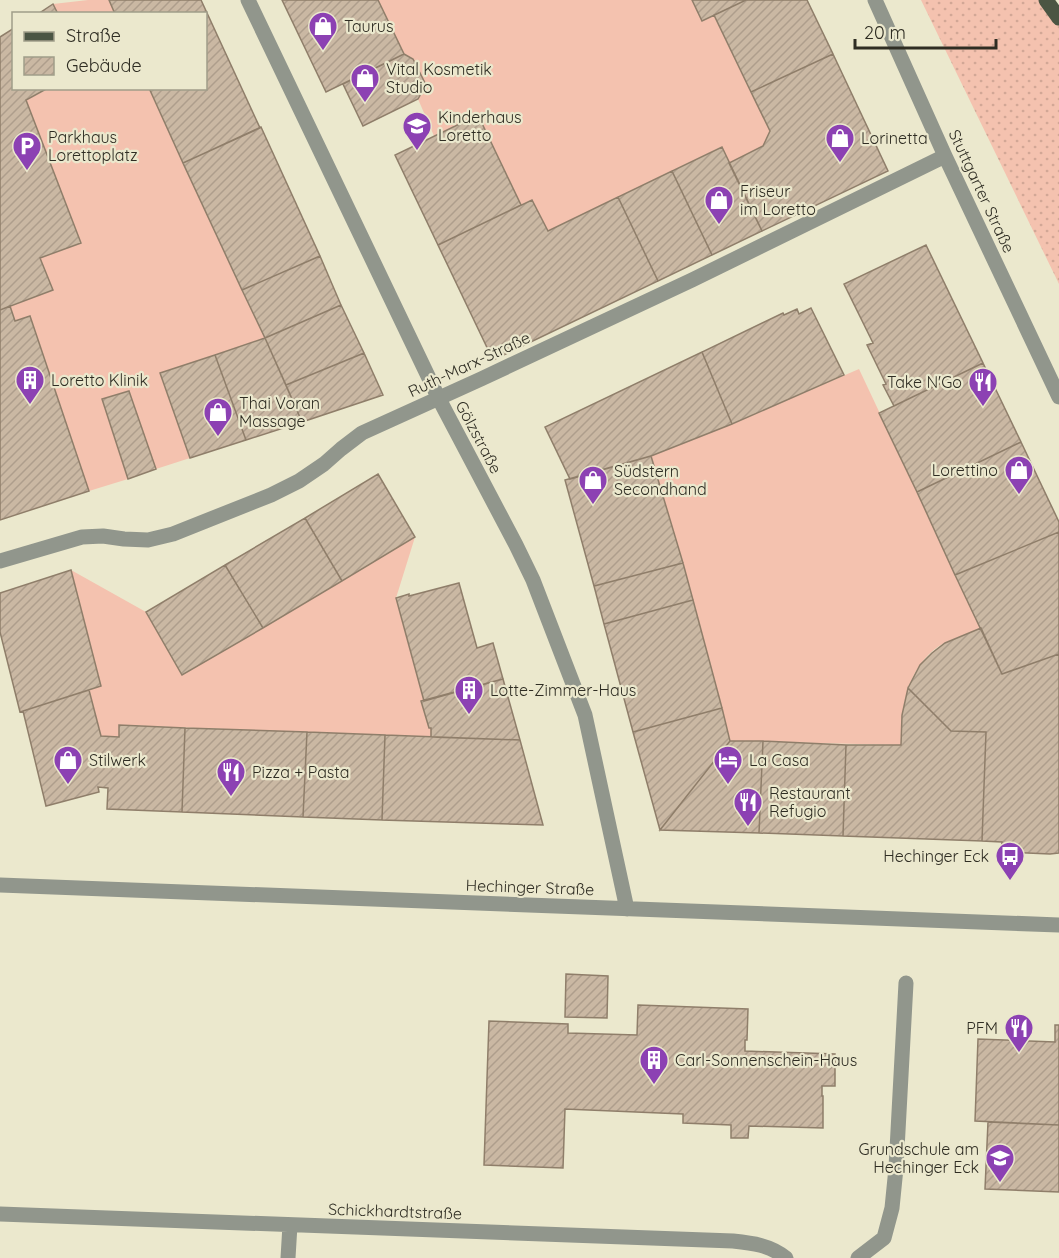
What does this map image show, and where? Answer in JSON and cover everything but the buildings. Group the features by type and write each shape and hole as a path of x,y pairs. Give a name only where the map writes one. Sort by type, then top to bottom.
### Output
{"main road":[{"path":"1046,0 1059,18"}],"street":[{"name":"Gölzstraße","path":"248,0 439,399 533,580 585,715 627,909"},
{"name":"Stuttgarter Straße","path":"875,0 945,156 1059,397"},
{"name":"Ruth-Marx-Straße","path":"0,561 82,537 103,536 148,540 173,534 272,495 299,481 324,464 362,433 692,280 945,156"},
{"name":"Hechinger Straße","path":"0,885 1059,925"},
{"path":"858,1258 884,1239 892,1208 906,983"},
{"name":"Schickhardtstraße","path":"0,1214 733,1241 758,1244 786,1258"},
{"path":"288,1258 290,1225"}],"shaded area":[{"path":"109,0 115,12 57,12 53,4"},
{"path":"378,0 692,0 702,21 714,15 770,131 763,146 729,163 721,147 548,231 532,200 521,205 478,115 434,136 418,99 426,85 413,59 404,54"},
{"path":"921,0 1046,0 1059,18 1059,284"},
{"path":"46,90 149,90 265,338 160,374 190,458 156,469 129,391 102,399 128,479 89,491 30,316 15,321 10,306 52,290 40,258 81,243 26,100"},
{"path":"859,369 981,628 946,642 923,661 915,673 905,701 901,745 730,741 651,456"},
{"path":"415,537 396,598 424,701 421,702 429,728 431,728 431,737 120,725 119,737 101,736 89,690 101,685 71,570 146,612 182,675"}],"place":[{"name":"Taurus","path":"323,52"},
{"name":"Vital Kosmetik Studio","path":"365,104"},
{"name":"Kinderhaus Loretto","path":"417,152"},
{"name":"Lorinetta","path":"840,164"},
{"name":"Parkhaus Lorettoplatz","path":"27,172"},
{"name":"Friseur im Loretto","path":"719,226"},
{"name":"Loretto Klinik","path":"30,406"},
{"name":"Take N'Go","path":"983,408"},
{"name":"Thai Voran Massage","path":"218,438"},
{"name":"Lorettino","path":"1019,496"},
{"name":"Südstern Secondhand","path":"593,506"},
{"name":"Lotte-Zimmer-Haus","path":"469,716"},
{"name":"Stilwerk","path":"68,786"},
{"name":"La Casa","path":"728,786"},
{"name":"Pizza + Pasta","path":"231,798"},
{"name":"Restaurant Refugio","path":"748,828"},
{"name":"Hechinger Eck","path":"1010,882"},
{"name":"PFM","path":"1019,1054"},
{"name":"Carl-Sonnenschein-Haus","path":"654,1086"},
{"name":"Grundschule am Hechinger Eck","path":"1000,1184"}]}
